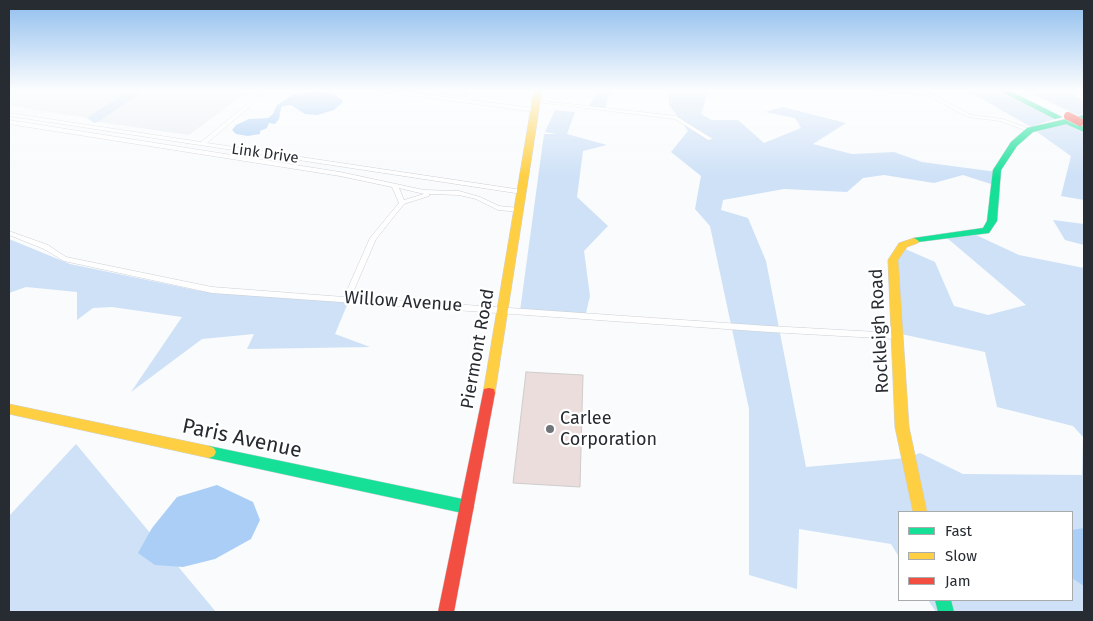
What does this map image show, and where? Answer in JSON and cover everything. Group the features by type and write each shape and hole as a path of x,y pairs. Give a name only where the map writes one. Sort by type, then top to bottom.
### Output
{"main road":[{"name":"Piermont Road","path":"446,612 468,507 504,309 534,119"},
{"path":"1030,130 1058,122 1076,121"},
{"name":"Rockleigh Road","path":"920,511 902,427 893,260 903,245 911,241 965,236 986,231 992,221 996,180 1000,163 1014,144 1030,130"},
{"name":"Paris Avenue","path":"9,409 468,507"}],"street":[{"name":"Link Drive","path":"35,119 522,192"},
{"path":"202,144 232,119"},
{"path":"678,119 710,139"},
{"path":"993,119 1030,130"},
{"path":"9,122 322,171 432,193 459,193 478,198 498,208 519,210"},
{"path":"395,186 402,203"},
{"path":"347,298 373,238 402,203 432,193"},
{"name":"Willow Avenue","path":"9,233 46,247 64,259 212,290 769,329 896,336"}],"shaded area":[{"path":"88,119 103,119 98,122 94,123"},
{"path":"103,119 211,119 189,135 98,122"},
{"path":"551,119 572,119 567,134 607,145 583,151 577,197 608,226 584,251 590,296 585,317 520,311 544,134 556,134 545,132"},
{"path":"679,119 738,120 764,143 801,128 796,119 830,119 846,123 813,144 852,154 894,152 922,162 997,172 994,185 963,175 934,183 884,175 863,178 847,192 784,189 723,200 721,210 748,218 766,261 806,467 906,458 920,453 963,474 1082,475 1083,437 1073,426 997,407 985,352 901,334 893,263 903,248 935,262 954,306 988,315 1026,305 947,238 976,235 1019,255 1084,268 1084,612 936,612 929,601 1073,601 1073,511 898,511 898,555 891,544 799,529 797,589 749,575 749,409 710,226 695,209 701,176 671,152 688,131"},
{"path":"1017,119 1055,119 1031,127"},
{"path":"1064,123 1084,133 1084,200 1061,196 1071,156 1037,132"},
{"path":"1053,220 1084,224 1084,245 1065,240"},
{"path":"9,239 70,264 200,291 350,298 335,334 370,347 247,349 254,334 202,339 131,392 182,317 112,307 93,308 77,320 77,292 26,287 9,293"},
{"path":"76,444 216,612 9,612 9,516"}],"water":[{"path":"249,119 279,119 275,124 269,123 267,128 260,131 260,134 248,136 236,134 232,130 236,125"},
{"path":"217,485 253,502 260,520 251,539 215,559 183,567 155,565 138,553 152,528 177,497"},
{"path":"1084,528 1084,586 1073,579 1073,530"}],"building":[{"name":"Carlee Corporation","path":"526,372 583,375 580,487 513,483"}],"traffic: fast":[{"path":"914,241 986,231 992,221 997,170 1014,144 1030,130 1076,119"},
{"path":"1070,123 1084,130"},
{"path":"209,452 467,507"},
{"path":"943,601 946,612"}],"traffic: slow":[{"path":"489,393 533,119"},
{"path":"914,241 903,245 893,260 902,427 920,511"},
{"path":"9,409 209,452"}],"traffic: jam":[{"path":"1074,119 1080,122"},
{"path":"446,612 489,393"}],"place":[{"name":"Carlee Corporation","path":"550,429"}]}
